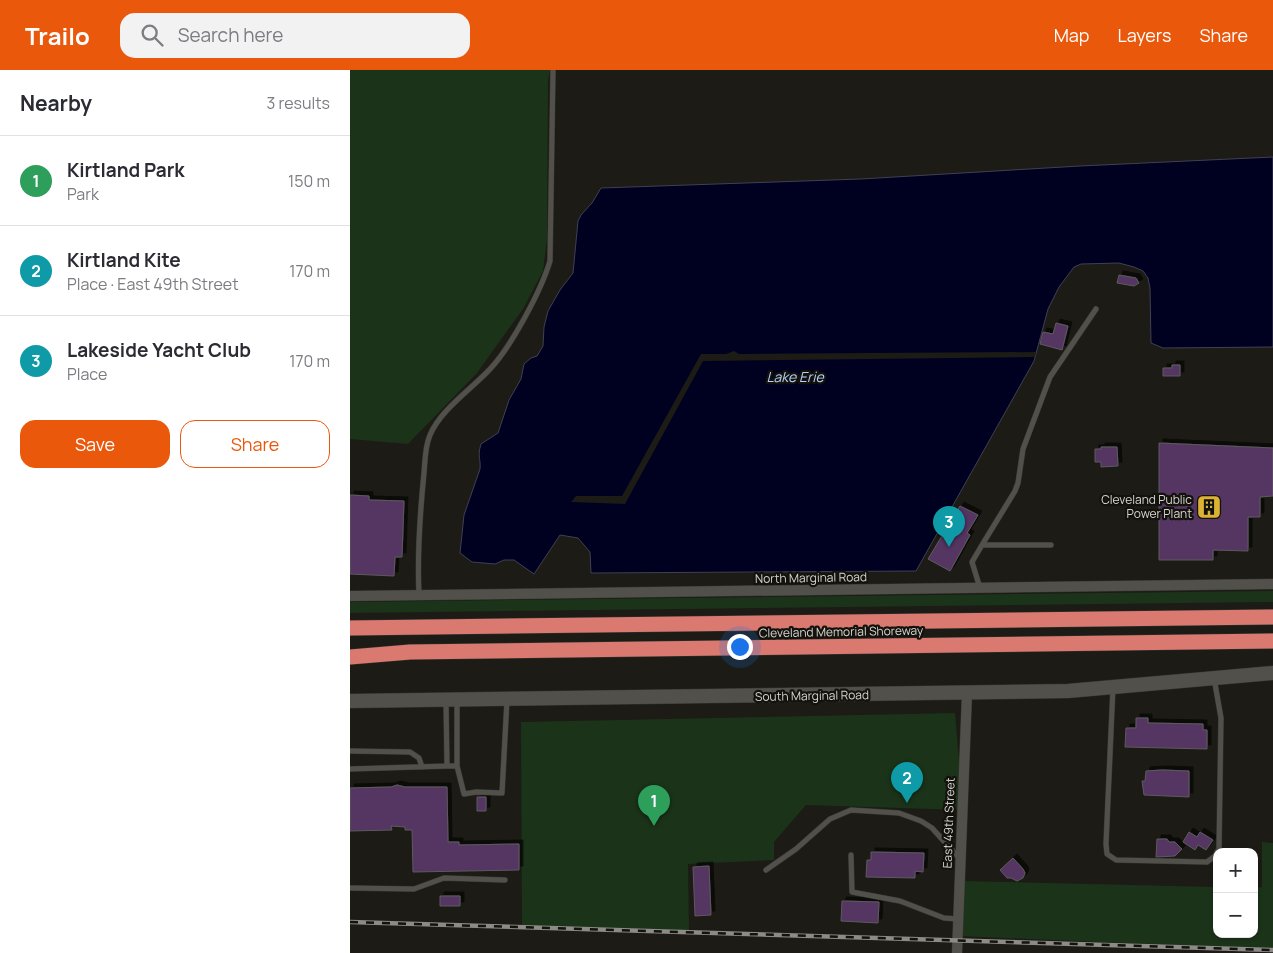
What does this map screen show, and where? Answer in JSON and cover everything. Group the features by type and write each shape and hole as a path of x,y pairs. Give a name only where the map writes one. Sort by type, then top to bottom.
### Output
{"highway":[{"name":"Cleveland Memorial Shoreway","path":"350,628 1273,617"},
{"name":"Cleveland Memorial Shoreway","path":"350,657 410,652 1273,641"},
{"path":"350,652 410,652"}],"street":[{"name":"North Marginal Road","path":"350,596 1273,584"},
{"name":"South Marginal Road","path":"350,701 966,694 1068,691 1273,673"},
{"name":"East 49th Street","path":"957,953 966,694"}],"lane":[{"path":"418,595 421,500 429,436 441,418 492,367 507,347 546,276 550,261 553,70"},
{"path":"980,588 972,562 1015,491 1023,449 1050,377 1096,309"},
{"path":"982,545 1051,545"},
{"path":"1214,678 1221,718 1218,848"},
{"path":"1112,687 1107,854 1116,860 1207,862 1213,858"},
{"path":"452,700 457,766 464,794 476,792 502,793 507,700"},
{"path":"447,766 452,700"},
{"path":"350,751 410,752 419,758 422,767"},
{"path":"350,768 457,766"},
{"path":"766,870 796,849 830,819 851,810 899,813 921,821 932,828 960,859"},
{"path":"851,854 852,892 900,901 944,918 958,919"},
{"path":"350,888 414,889 444,878 504,880"}],"green space":[{"path":"350,70 550,70 548,81 547,239 543,271 523,309 477,373 408,444 350,439"},
{"path":"1273,591 1273,602 350,613 350,602"},
{"path":"955,713 963,810 806,805 774,842 774,860 688,864 689,932 522,927 521,722"},
{"path":"1262,842 1273,843 1273,949 957,936 960,881 1213,887 1213,938 1258,938 1258,888 1262,887"}],"water":[{"name":"Lake Erie","path":"1273,157 1273,347 1163,348 1151,343 1150,288 1148,278 1143,271 1119,263 1081,264 1074,267 1059,287 1048,309 1034,361 916,571 591,573 590,552 578,538 560,535 534,574 514,560 504,560 495,564 472,562 460,553 464,515 480,469 479,452 481,444 498,433 509,400 521,379 524,364 537,356 543,346 544,327 548,311 560,290 573,273 578,221 601,188 861,179"}],"pier":[{"path":"734,351 739,354 1036,352 1035,357 703,361 625,504 571,502 576,496 622,496 701,354 726,354"}],"building":[{"path":"1119,275 1136,278 1139,283 1134,286 1117,283"},
{"path":"1056,323 1068,326 1062,350 1040,344 1043,332 1053,334"},
{"path":"1172,365 1180,365 1180,376 1163,376 1163,368 1172,368"},
{"name":"Cleveland Public Power Plant","path":"1159,443 1273,448 1273,496 1260,497 1260,517 1248,517 1248,551 1213,550 1213,560 1159,560"},
{"path":"1101,447 1117,447 1118,466 1101,467 1101,462 1095,462 1095,449 1101,449"},
{"path":"350,495 369,496 369,500 404,501 402,557 395,557 394,576 350,574"},
{"path":"960,506 978,515 967,533 970,535 950,571 928,559"},
{"path":"1136,718 1148,718 1148,723 1203,724 1203,730 1207,730 1207,749 1125,747 1126,728 1136,728"},
{"path":"1146,771 1189,771 1189,797 1144,795 1142,781 1145,781"},
{"path":"397,785 405,787 447,787 448,842 459,842 459,845 519,844 519,870 413,872 412,830 405,830 405,827 391,826 392,830 350,831 350,788 391,787"},
{"path":"477,797 486,797 486,811 477,811"},
{"path":"1189,832 1197,837 1200,832 1213,840 1206,850 1198,845 1195,850 1183,842"},
{"path":"1157,839 1167,839 1169,842 1175,842 1182,849 1175,856 1156,857"},
{"path":"871,852 924,853 923,872 915,871 915,878 866,877 867,860 871,860"},
{"path":"1013,858 1025,873 1023,878 1017,881 1007,878 1000,870"},
{"path":"709,866 711,915 695,916 693,867"},
{"path":"440,896 460,896 460,906 440,906"},
{"path":"842,901 879,902 878,923 841,921"}],"railway":[{"path":"350,922 1273,950"}],"place":[{"name":"Cleveland Public Power Plant","path":"1209,507"},
{"name":"Lakeside Yacht Club","path":"949,547"},
{"name":"Kirtland Kite","path":"907,803"},
{"name":"Kirtland Park","path":"654,826"}]}
